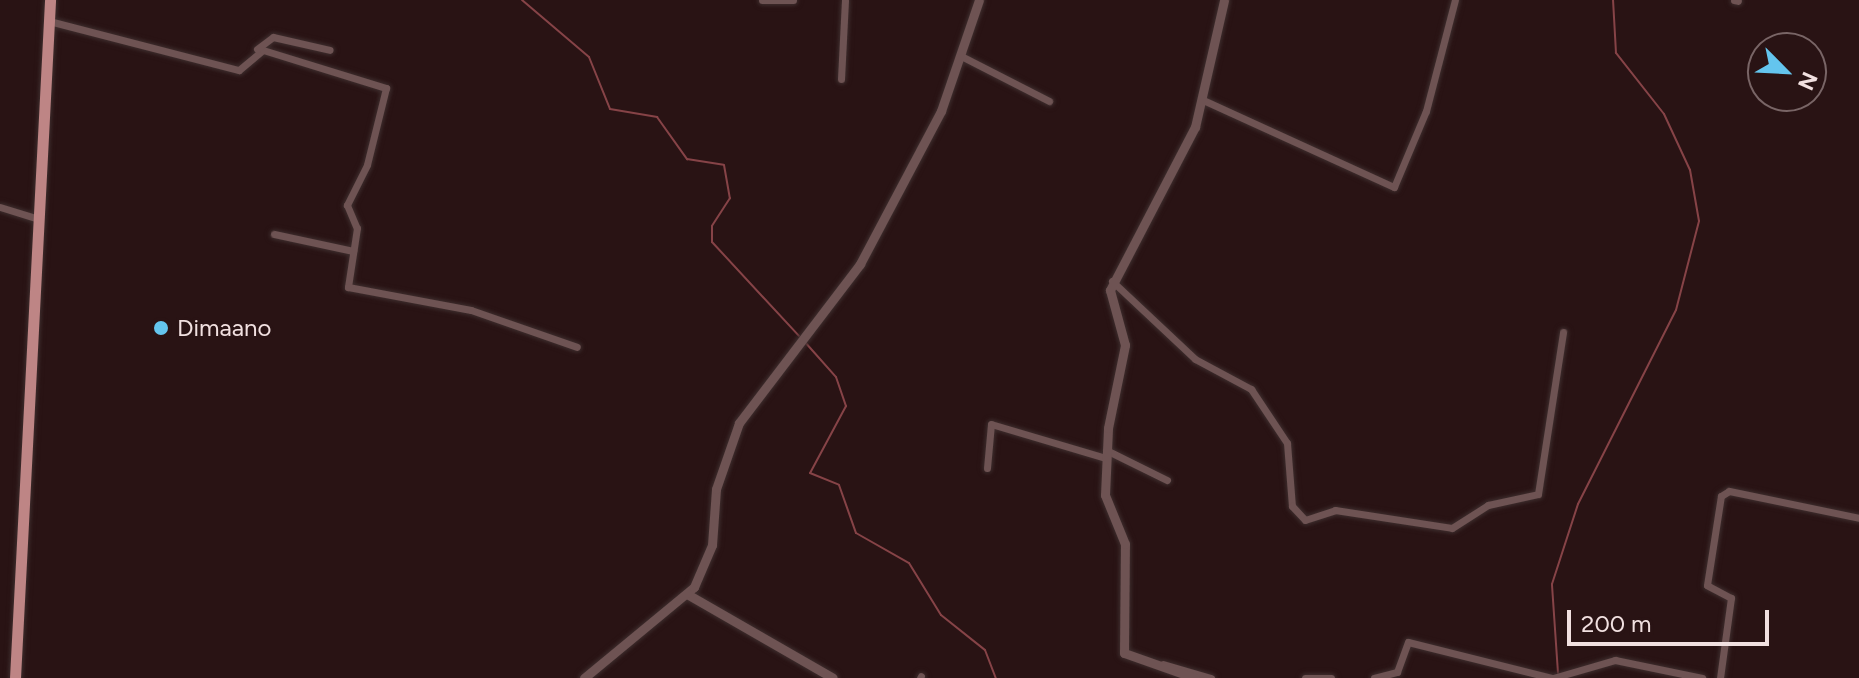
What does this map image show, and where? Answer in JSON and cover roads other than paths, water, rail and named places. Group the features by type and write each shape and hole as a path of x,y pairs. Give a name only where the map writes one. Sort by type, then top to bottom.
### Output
{"main road":[{"path":"15,678 50,0"}],"street":[{"path":"762,0 793,0"},
{"path":"841,79 845,0"},
{"path":"584,678 687,594 712,545 716,489 739,423 860,264 937,120 979,0"},
{"path":"1211,678 1124,653 1125,544 1105,495 1106,454 1125,345 1112,281 1203,100 1224,0"},
{"path":"1203,100 1394,187 1426,111 1455,0"},
{"path":"49,21 239,70 248,70 257,49 273,37 330,50"},
{"path":"257,49 389,90 347,205 357,228 348,287 471,310 577,347"},
{"path":"961,56 1049,101"},
{"path":"0,207 39,219"},
{"path":"274,234 353,251"},
{"path":"1112,281 1183,350 1251,389 1287,443 1292,506 1305,520 1335,510 1452,528 1488,505 1538,494 1563,332"},
{"path":"987,468 991,424 1106,454 1167,480"},
{"path":"1720,678 1731,598 1707,585 1721,496 1729,491 1859,518"},
{"path":"687,594 833,678"},
{"path":"1374,678 1397,672 1408,642 1553,678 1615,660 1702,678"},
{"path":"1163,664 1195,678"},
{"path":"1305,678 1331,678"}],"waterway":[{"path":"522,0 589,57 610,109 657,117 687,159 724,165 730,198 712,226 712,242 799,336"},
{"path":"1558,673 1552,584 1578,504 1676,310 1699,221 1690,170 1664,114 1616,53 1613,0"},
{"path":"804,341 836,377 846,406 810,473 839,485 856,533 909,563 941,615 985,650 996,678"}],"place":[{"name":"Dimaano","path":"161,328"}]}
